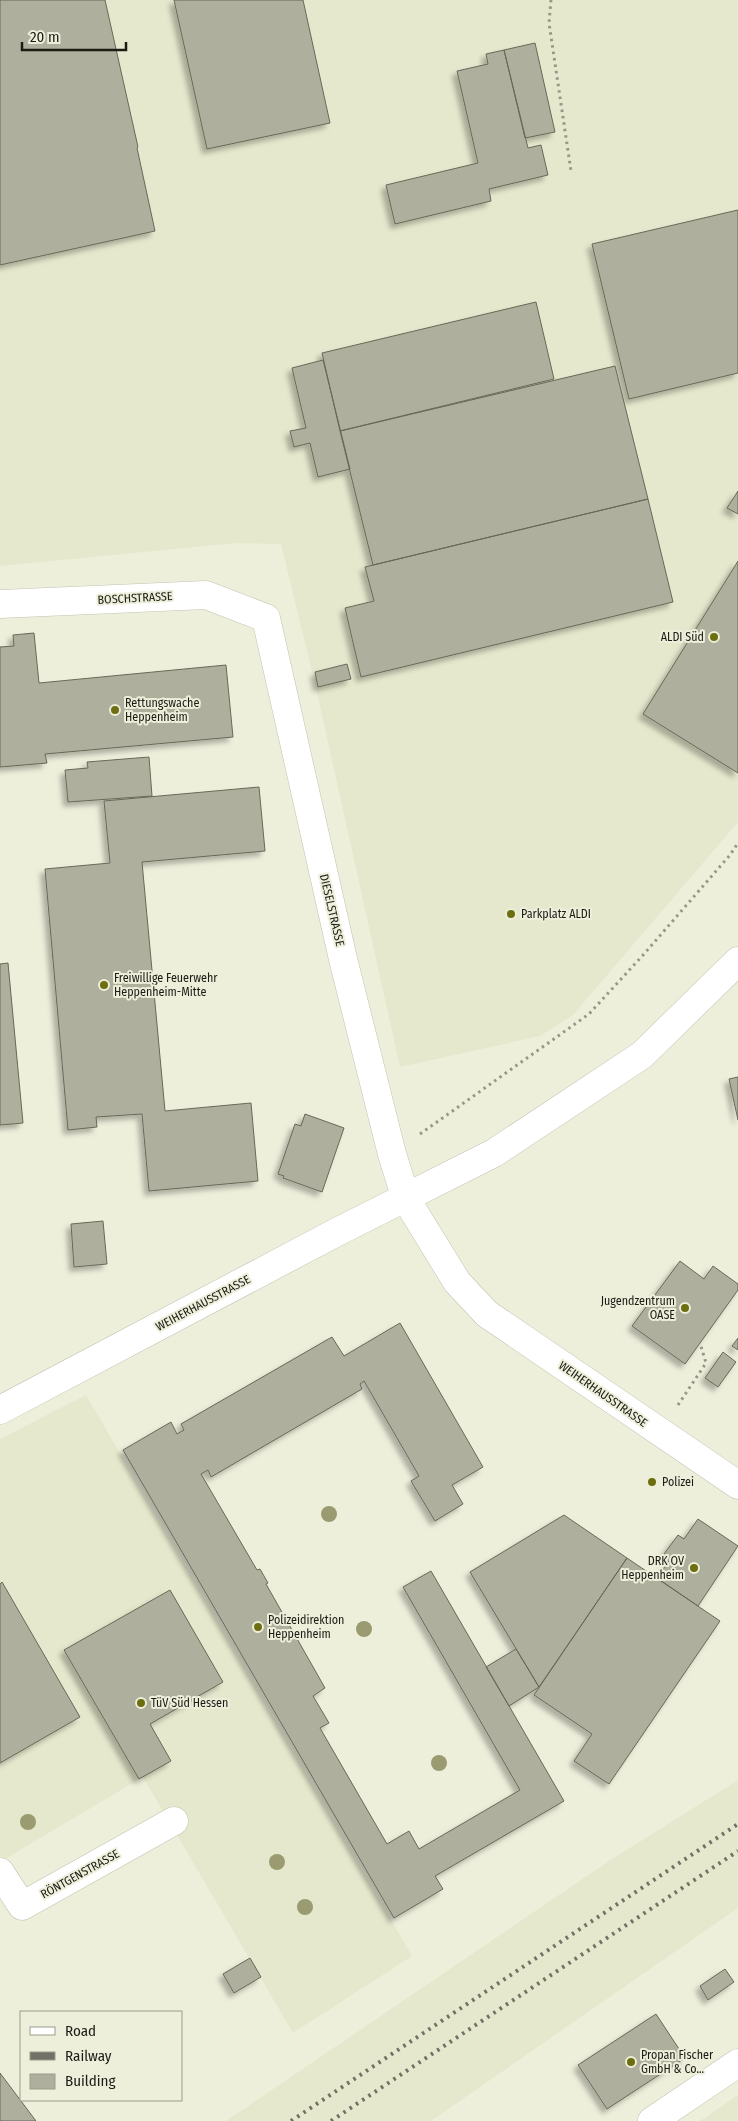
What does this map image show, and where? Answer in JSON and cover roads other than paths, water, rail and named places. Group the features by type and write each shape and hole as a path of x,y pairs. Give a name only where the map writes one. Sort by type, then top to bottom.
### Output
{"street":[{"name":"BOSCHSTRASSE","path":"0,604 206,595 266,618"},
{"name":"DIESELSTRASSE","path":"266,618 343,959 392,1154 406,1199"},
{"name":"WEIHERHAUSSTRASSE","path":"0,1410 335,1233 406,1199 494,1153 642,1055 738,961"},
{"name":"WEIHERHAUSSTRASSE","path":"406,1199 457,1282 487,1314 738,1485"},
{"name":"RÖNTGENSTRASSE","path":"0,1872 22,1906 174,1822"},
{"path":"652,2121 738,2063"}],"railway":[{"path":"291,2121 738,1824"},
{"path":"331,2121 738,1851"}],"place":[{"name":"ALDI Süd","path":"714,637"},
{"name":"Rettungswache Heppenheim","path":"115,710"},
{"name":"Parkplatz ALDI","path":"511,914"},
{"name":"Freiwillige Feuerwehr Heppenheim-Mitte","path":"104,985"},
{"name":"Jugendzentrum OASE","path":"685,1308"},
{"name":"Polizei","path":"652,1482"},
{"name":"DRK OV Heppenheim","path":"694,1568"},
{"name":"Polizeidirektion Heppenheim","path":"258,1627"},
{"name":"TüV Süd Hessen","path":"141,1703"},
{"name":"Propan Fischer GmbH & Co...","path":"631,2062"}]}
